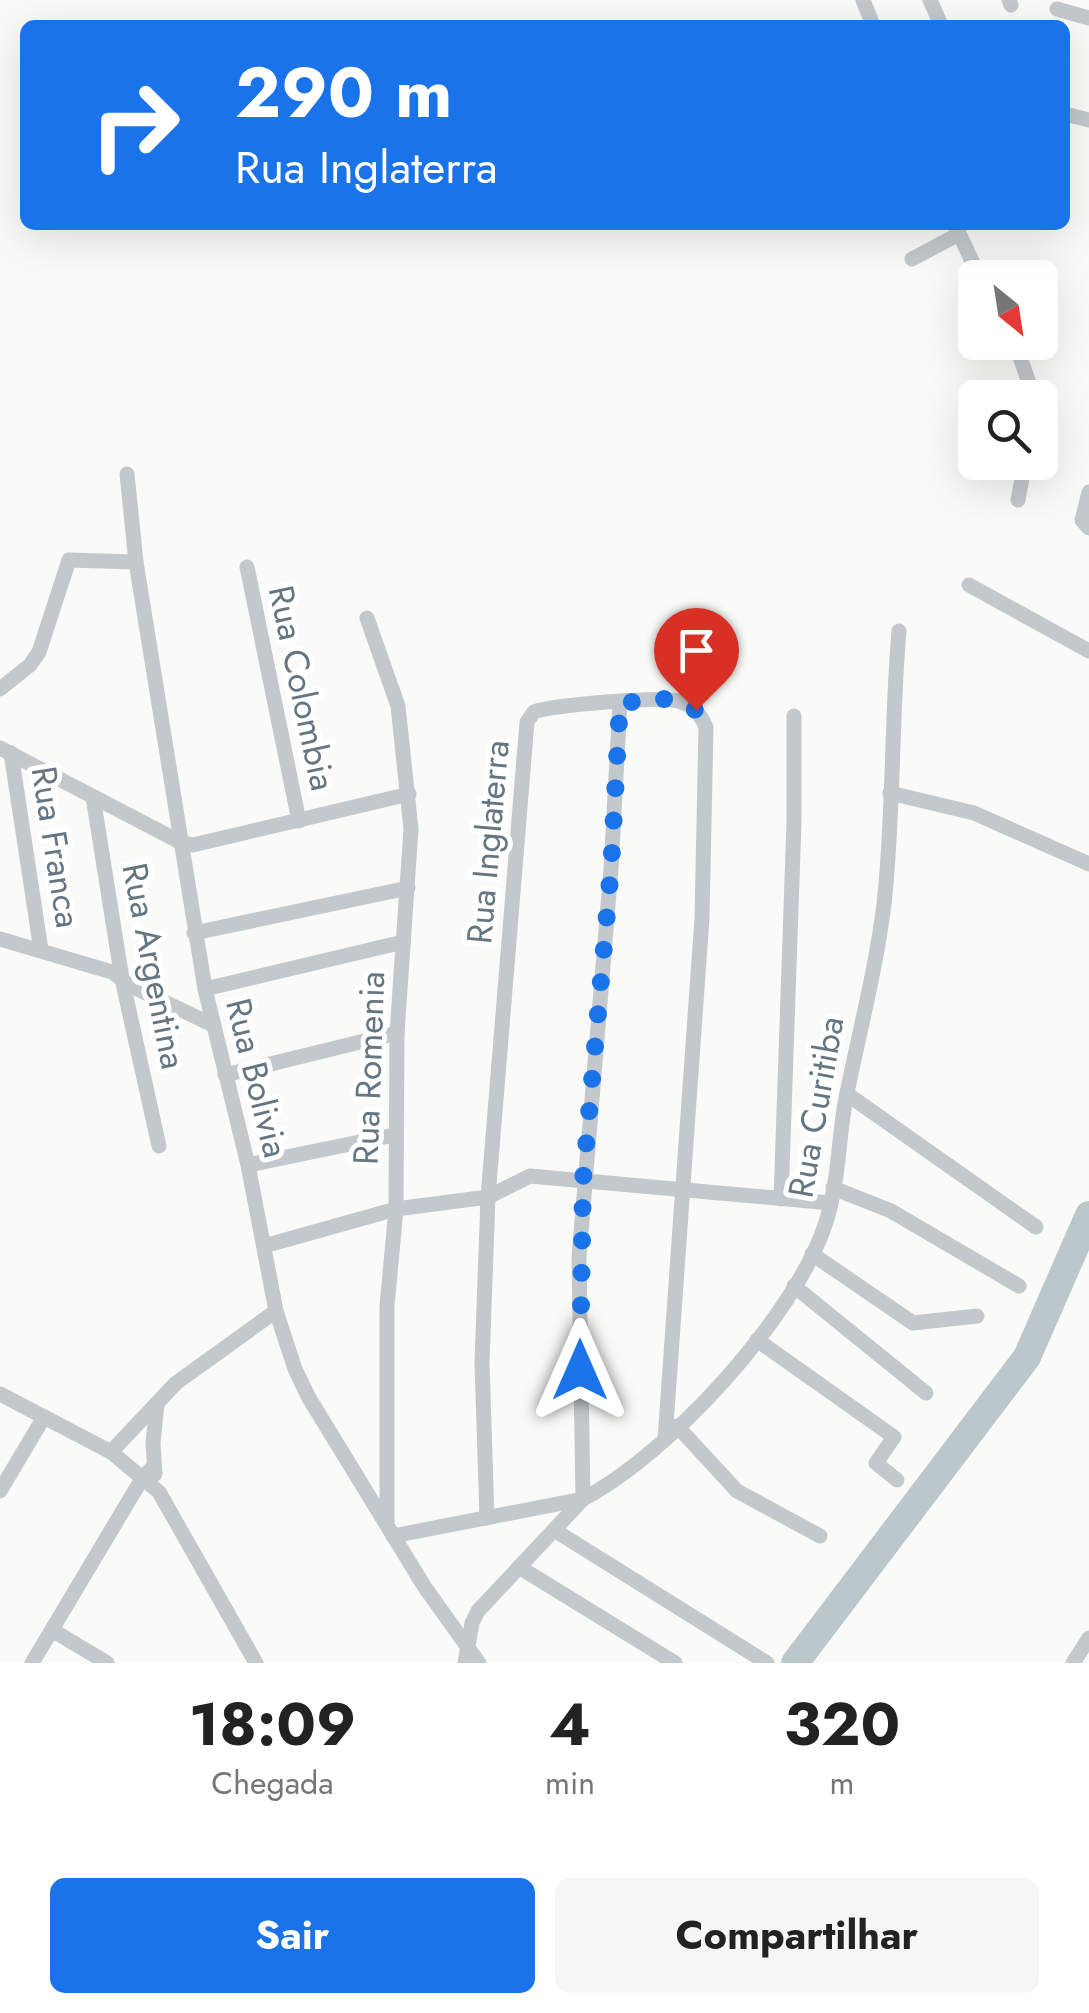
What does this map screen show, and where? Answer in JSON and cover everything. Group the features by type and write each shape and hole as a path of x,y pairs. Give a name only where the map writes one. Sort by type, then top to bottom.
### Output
{"street":[{"path":"1057,9 1089,18"},
{"path":"912,259 956,230"},
{"path":"957,230 972,260"},
{"name":"Rua Bolivia","path":"127,474 136,562 194,934 248,1165 276,1310 309,1398 465,1655 479,1663"},
{"path":"1018,500 1022,480"},
{"path":"1089,492 1082,520 1089,528"},
{"path":"0,690 40,652 67,563 72,559 136,562"},
{"name":"Rua Colombia","path":"247,567 298,821"},
{"path":"969,585 1089,651"},
{"name":"Rua Romenia","path":"367,618 398,706 411,847 397,1032 396,1209 387,1306 390,1531"},
{"name":"Rua Curitiba","path":"583,1499 626,1474 757,1340 812,1254 832,1196 847,1094 878,946 887,872 898,631"},
{"name":"Rua Inglaterra","path":"487,1518 482,1364 488,1197 527,722 534,712 554,706 678,701 696,710 706,727 702,918 664,1439"},
{"path":"465,1655 478,1612 583,1499 579,1256 611,869 620,703"},
{"path":"781,1198 794,716"},
{"path":"6,751 182,842 200,844 409,794"},
{"name":"Rua Franca","path":"6,751 41,950"},
{"path":"890,793 974,813 1089,864"},
{"name":"Rua Argentina","path":"93,797 122,979 159,1146"},
{"path":"194,934 408,888"},
{"path":"0,938 112,972 213,1024"},
{"path":"204,989 403,942"},
{"path":"225,1074 397,1032"},
{"path":"847,1094 1036,1227"},
{"path":"248,1165 394,1134"},
{"path":"264,1246 396,1209 488,1197 530,1176 781,1198 832,1196 892,1211 1020,1286"},
{"path":"812,1254 914,1324 977,1316"},
{"path":"794,1286 926,1393"},
{"path":"110,1452 199,1364 276,1310"},
{"path":"757,1340 894,1437 876,1462 897,1480"},
{"path":"0,1394 148,1472 256,1663"},
{"path":"32,1663 148,1472 157,1404"},
{"path":"0,1492 44,1417"},
{"path":"676,1426 737,1490 820,1536"},
{"path":"390,1531 487,1518 583,1499"},
{"path":"554,1530 767,1663"},
{"path":"519,1566 675,1663"},
{"path":"52,1630 107,1663"},
{"path":"1073,1663 1089,1638"}],"waterway":[{"path":"795,1663 1027,1357 1089,1215"}],"route":[{"path":"580,1370 583,1180 611,869 620,703 664,699 696,710"}]}
